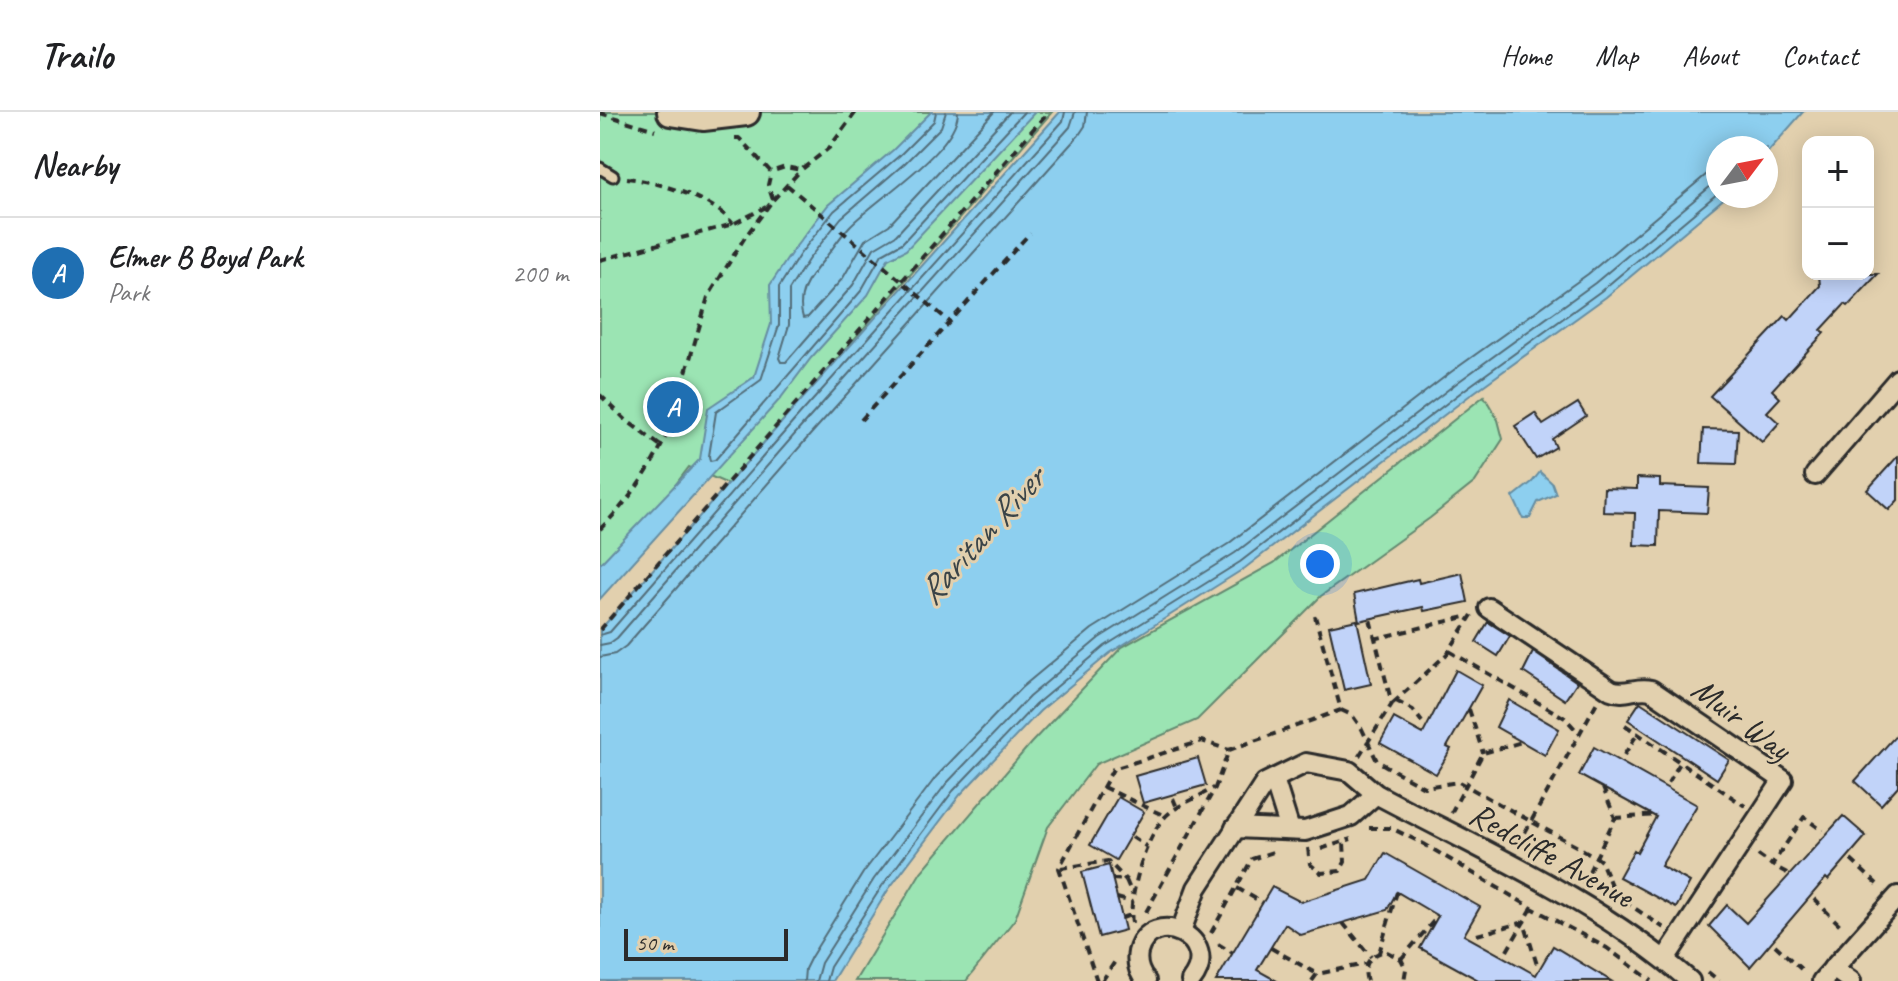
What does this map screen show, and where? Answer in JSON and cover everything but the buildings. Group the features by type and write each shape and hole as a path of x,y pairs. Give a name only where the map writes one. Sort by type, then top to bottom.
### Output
{"main road":[{"path":"671,112 703,117 746,112"}],"street":[{"path":"1815,475 1898,379"},
{"path":"1480,612 1607,687"},
{"name":"Muir Way","path":"1607,687 1618,693 1643,688 1651,690 1783,780 1665,959"},
{"name":"Redcliffe Avenue","path":"1181,931 1197,888 1265,783 1306,763 1349,771 1376,794 1575,900 1665,959 1690,981"},
{"path":"1274,779 1297,831"},
{"path":"1235,828 1297,831 1351,816 1376,794"},
{"path":"1851,981 1828,975 1898,896"},
{"path":"1146,981 1138,969 1136,942 1152,933 1171,929 1181,931 1196,945 1199,965 1191,981"}],"lane":[{"path":"600,168 613,176"}],"path":[{"path":"600,529 630,497 662,447 708,297 768,206 801,170 829,148 856,112"},
{"path":"600,630 1048,112"},
{"path":"739,138 771,172"},
{"path":"771,172 785,167 801,170"},
{"path":"771,172 768,185 773,200"},
{"path":"613,176 649,181 698,199 725,213 733,224"},
{"path":"787,185 950,322"},
{"path":"600,260 733,224 768,206"},
{"path":"861,420 1030,233"},
{"path":"600,395 626,420 662,447"},
{"path":"1374,639 1480,612"},
{"path":"1349,771 1394,702 1449,651 1480,612"},
{"path":"1315,616 1341,710"},
{"path":"1370,619 1394,702 1413,710 1422,722"},
{"path":"1449,651 1565,718 1579,733"},
{"path":"1508,863 1607,687"},
{"path":"1443,830 1483,753 1469,709"},
{"path":"1097,981 1059,868 1113,769 1202,741 1229,750 1341,710 1352,715 1377,761 1424,787 1455,782 1596,857 1601,861 1615,895 1661,928 1667,929 1673,923"},
{"path":"1625,725 1748,809"},
{"path":"1624,755 1638,733"},
{"path":"1483,753 1522,742"},
{"path":"1136,942 1215,788 1229,750"},
{"path":"1668,783 1680,763"},
{"path":"1103,787 1165,816"},
{"path":"1136,942 1131,915 1132,899 1147,847 1165,816 1215,788"},
{"path":"1575,900 1615,818 1603,788"},
{"path":"1173,798 1178,810"},
{"path":"1615,818 1657,815"},
{"path":"1787,873 1772,865 1804,817 1823,831"},
{"path":"1297,831 1309,852 1310,864 1321,873 1340,871 1345,862 1344,843 1335,821"},
{"path":"1369,828 1391,828 1424,844 1607,948 1652,981"},
{"path":"1296,852 1344,843 1356,835"},
{"path":"1132,837 1147,847"},
{"path":"1233,953 1208,938 1252,859 1269,851 1283,852"},
{"path":"1851,860 1877,884"},
{"path":"1059,868 1108,861 1126,880 1132,899"},
{"path":"1112,879 1126,880"},
{"path":"1237,888 1263,903"},
{"path":"1379,953 1397,892"},
{"path":"1117,898 1132,899"},
{"path":"1814,899 1841,926"},
{"path":"1507,951 1532,908"},
{"path":"1122,918 1131,915"},
{"path":"1401,959 1438,916"},
{"path":"1477,935 1524,922"},
{"path":"1524,922 1537,965"},
{"path":"1343,923 1371,957"},
{"path":"1775,945 1801,969"},
{"path":"1271,948 1317,974 1366,964"},
{"path":"1367,981 1366,964 1371,957 1391,952 1401,959 1406,969 1405,981"},
{"path":"1636,981 1643,973"},
{"path":"1312,981 1317,974"}],"green space":[{"path":"600,112 1052,112 728,484 689,467 600,584"},
{"path":"1484,396 1498,420 1503,439 1475,482 1321,596 1197,720 1096,764 1048,827 1015,919 966,981 855,981 921,872 1031,743 1122,647 1274,563"}],"water":[{"path":"931,112 1035,112 906,250 888,259 868,295 811,358 780,399 600,599 600,564 700,459 708,408 754,377 771,324 770,285 794,249 828,205 893,150"},
{"name":"Raritan River","path":"1060,112 1803,112 1778,140 1778,136 1706,136 1706,208 1713,208 1606,297 1469,396 1245,568 1110,653 1040,711 960,795 888,890 832,981 600,981 600,630"},
{"path":"1540,472 1552,483 1556,494 1538,502 1530,518 1523,518 1513,497"}],"place":[{"name":"Elmer B Boyd Park","path":"673,407"}]}
